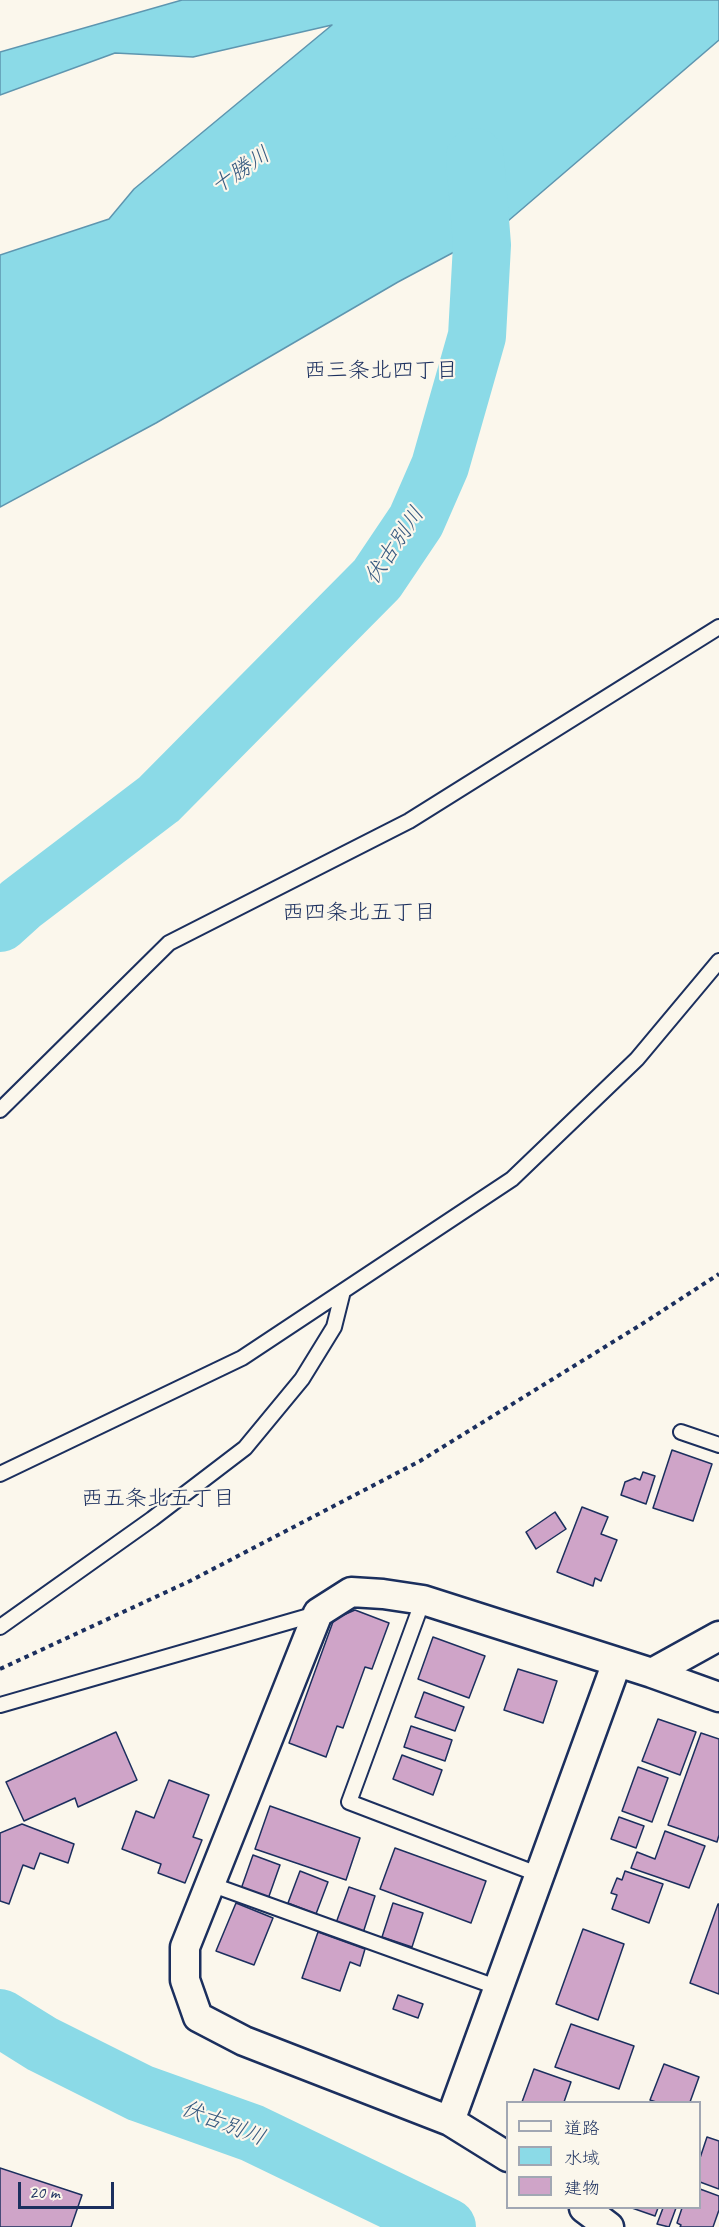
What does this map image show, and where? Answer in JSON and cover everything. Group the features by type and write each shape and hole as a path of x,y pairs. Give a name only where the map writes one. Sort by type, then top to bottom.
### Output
{"street":[{"path":"506,2156 450,2121 244,2041 198,2018 185,1980 185,1947 318,1613 351,1592 423,1600 652,1673 719,1697"},
{"path":"652,1673 719,1636"},
{"path":"450,2121 617,1662"},
{"path":"585,2209 609,2227"}],"lane":[{"path":"0,1110 169,943 409,821 719,627"},
{"path":"0,1474 242,1358 512,1179 637,1059 719,961"},
{"path":"0,1627 152,1519 245,1448 302,1379 334,1327 343,1291"},
{"path":"681,1432 719,1445"},
{"path":"423,1600 349,1802 540,1875"},
{"path":"0,1705 318,1613"},
{"path":"210,1884 499,1988"}],"path":[{"path":"0,1669 190,1581 420,1461 719,1274"}],"water":[{"name":"十勝川","path":"182,0 719,0 719,40 501,227 398,282 156,423 0,507 0,255 109,219 134,189 332,25 193,57 115,53 0,95 0,52"}],"building":[{"path":"672,1450 712,1464 693,1521 653,1508"},
{"path":"643,1472 655,1476 646,1504 621,1495 625,1482 635,1478 640,1480"},
{"path":"582,1507 608,1517 601,1534 617,1540 601,1581 595,1578 593,1586 557,1572"},
{"path":"555,1512 566,1529 536,1549 526,1532"},
{"path":"355,1610 389,1623 372,1669 365,1667 343,1728 337,1726 326,1757 289,1743 334,1619"},
{"path":"433,1637 485,1656 469,1698 418,1679"},
{"path":"518,1669 557,1681 543,1723 504,1710"},
{"path":"424,1692 464,1707 455,1731 415,1717"},
{"path":"658,1719 696,1732 680,1775 642,1761"},
{"path":"411,1726 452,1740 445,1761 404,1747"},
{"path":"116,1732 137,1780 78,1807 75,1798 24,1821 6,1782"},
{"path":"701,1733 719,1739 719,1835 717,1842 668,1825"},
{"path":"402,1755 442,1770 433,1795 393,1779"},
{"path":"638,1767 668,1778 652,1822 622,1811"},
{"path":"169,1780 209,1795 193,1837 202,1840 185,1883 158,1873 161,1864 122,1849 136,1811 154,1818"},
{"path":"270,1806 360,1838 346,1880 255,1849"},
{"path":"619,1817 644,1826 636,1848 611,1839"},
{"path":"22,1824 74,1844 68,1863 40,1853 34,1869 23,1865 9,1904 0,1901 0,1833"},
{"path":"665,1831 705,1846 689,1888 631,1868 637,1852 655,1859"},
{"path":"395,1848 486,1881 471,1923 380,1889"},
{"path":"253,1855 280,1865 268,1899 241,1889"},
{"path":"300,1871 328,1882 316,1914 288,1903"},
{"path":"625,1871 663,1884 649,1923 612,1909 617,1895 611,1893 617,1878 622,1880"},
{"path":"349,1887 375,1896 363,1933 336,1923"},
{"path":"236,1903 273,1918 254,1965 216,1951"},
{"path":"393,1903 423,1913 412,1947 382,1937"},
{"path":"719,1904 719,1994 690,1983"},
{"path":"583,1929 624,1944 598,2020 556,2004"},
{"path":"318,1932 365,1949 360,1966 350,1962 340,1991 302,1978"},
{"path":"398,1995 423,2004 418,2018 393,2009"},
{"path":"571,2024 634,2046 619,2089 555,2067"},
{"path":"664,2064 699,2077 690,2101 650,2100"},
{"path":"534,2069 571,2082 564,2101 522,2101"},
{"path":"707,2137 719,2141 719,2189 701,2182 701,2155"},
{"path":"0,2168 82,2195 71,2227 0,2227"},
{"path":"701,2189 719,2196 719,2210 713,2227 680,2227 681,2225 677,2223 682,2209 701,2209"},
{"path":"635,2209 658,2209 655,2216"},
{"path":"663,2209 676,2209 669,2227 657,2224"}],"waterway":[{"name":"伏古別川","path":"0,923 21,904 159,799 377,579 416,521 440,466 477,336 482,245 475,157"},
{"name":"伏古別川","path":"0,2018 42,2044 140,2093 252,2133 447,2227"}],"district":[{"name":"西三条北四丁目","path":"381,371"},
{"name":"西四条北五丁目","path":"359,913"},
{"name":"西五条北五丁目","path":"158,1499"}]}
